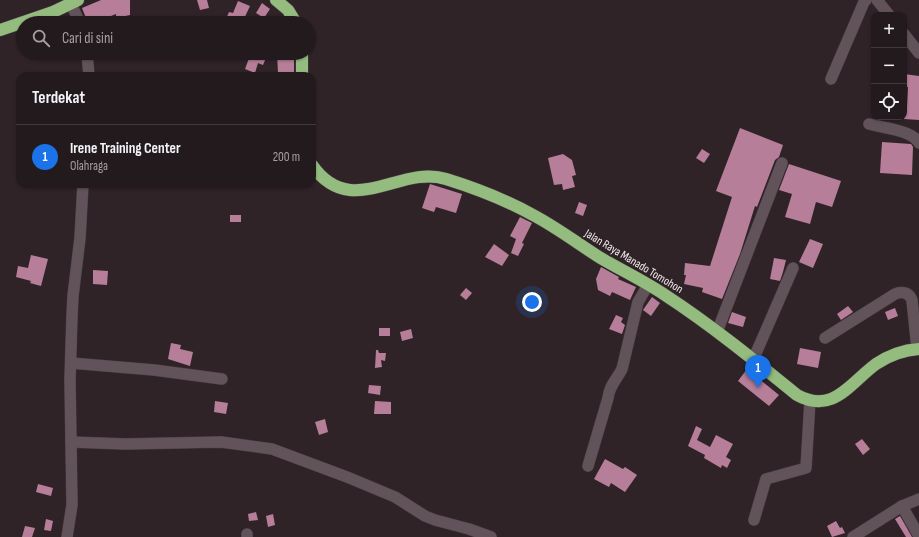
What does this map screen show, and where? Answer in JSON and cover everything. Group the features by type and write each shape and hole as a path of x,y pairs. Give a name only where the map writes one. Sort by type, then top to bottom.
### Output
{"highway":[{"path":"276,0 288,10 292,16"},
{"path":"41,16 74,2"},
{"path":"0,30 16,25"},
{"path":"302,60 302,72"},
{"name":"Jalan Raya Manado Tomohon","path":"316,170 328,182 341,188 351,190 367,190 427,176 444,178 493,196 532,214 664,294 717,332 797,395 810,400 822,402 834,399 880,362 903,351 918,349"}],"street":[{"path":"831,79 866,0"},
{"path":"877,0 887,12"},
{"path":"74,2 78,16"},
{"path":"907,38 919,53"},
{"path":"88,60 89,72"},
{"path":"869,124 910,134 916,138 919,143"},
{"path":"717,332 782,163"},
{"path":"68,537 72,505 71,363 73,296 80,238 83,188"},
{"path":"753,360 794,268"},
{"path":"588,466 608,398 609,389 622,369 638,302 648,285"},
{"path":"825,338 895,294 902,292 908,294 912,300 918,349"},
{"path":"71,363 154,370 222,379"},
{"path":"754,520 766,479 806,468 810,400"},
{"path":"71,442 126,444 221,442 272,449 395,497 425,516 491,537"},
{"path":"853,537 902,506 919,499"},
{"path":"902,506 919,536"}],"building":[{"path":"101,0 130,0 130,15 125,16 116,16 116,14 111,16 85,16 82,8"},
{"path":"197,0 207,0 209,8 200,10"},
{"path":"238,1 250,6 245,16 227,16 229,12 233,13"},
{"path":"262,3 270,9 265,16 261,16 256,13"},
{"path":"248,60 265,60 263,65 258,63 255,72 245,69"},
{"path":"277,60 294,60 294,72 278,72"},
{"path":"907,74 919,76 919,120 907,119"},
{"path":"740,128 783,145 779,157 775,160 757,207 755,206 740,254 722,299 702,292 703,288 684,284 686,275 684,275 685,263 710,266 732,197 716,191"},
{"path":"882,142 911,144 913,147 912,175 880,173"},
{"path":"702,149 710,154 704,163 696,158"},
{"path":"563,154 572,160 576,175 572,176 575,187 563,190 562,184 554,185 548,158"},
{"path":"789,164 841,181 832,207 816,202 810,224 785,217 792,194 779,190"},
{"path":"430,184 462,194 456,213 436,207 434,212 422,208"},
{"path":"579,202 587,205 583,216 575,213"},
{"path":"230,215 241,215 241,222 230,222"},
{"path":"520,217 532,223 522,243 524,244 518,256 511,253 516,239 510,236"},
{"path":"810,239 823,244 813,268 799,262"},
{"path":"494,244 509,255 502,266 485,257"},
{"path":"31,255 48,259 41,286 30,283 31,281 16,277 18,266 28,268"},
{"path":"774,258 786,260 780,281 770,279"},
{"path":"601,267 619,277 618,279 636,287 630,300 612,292 610,296 598,290 596,279"},
{"path":"93,270 108,271 107,285 93,284"},
{"path":"466,288 472,293 466,300 460,295"},
{"path":"652,297 660,303 651,316 643,310"},
{"path":"848,306 853,312 841,320 837,314"},
{"path":"895,308 898,316 888,320 885,312"},
{"path":"732,312 746,317 743,327 728,323"},
{"path":"616,315 623,318 621,322 625,325 622,334 609,329"},
{"path":"379,328 390,328 390,336 379,336"},
{"path":"411,329 413,338 402,341 400,332"},
{"path":"171,343 181,345 180,349 193,352 190,366 168,359"},
{"path":"800,348 821,352 818,368 797,364"},
{"path":"376,350 378,350 379,353 386,353 385,361 381,360 382,367 375,368"},
{"path":"747,369 779,395 769,406 738,381"},
{"path":"369,385 381,386 380,395 368,393"},
{"path":"215,401 228,403 226,414 214,412"},
{"path":"375,401 391,402 391,414 374,414"},
{"path":"325,419 328,432 319,435 315,422"},
{"path":"696,426 702,429 697,440 710,447 716,435 733,444 726,457 731,460 727,468 722,465 721,468 704,458 705,455 688,446"},
{"path":"862,439 870,449 863,455 855,444"},
{"path":"605,459 623,469 625,467 637,475 625,492 611,483 609,487 594,479"},
{"path":"38,484 53,488 51,496 36,492"},
{"path":"256,512 258,520 249,521 248,514"},
{"path":"273,514 275,525 268,527 266,516"},
{"path":"900,516 912,537 906,537 895,519"},
{"path":"46,519 53,521 51,531 44,530"},
{"path":"836,521 845,533 832,537 827,526"},
{"path":"25,526 35,528 32,537 22,537"}],"place":[{"name":"Irene Training Center","path":"758,388"}]}
